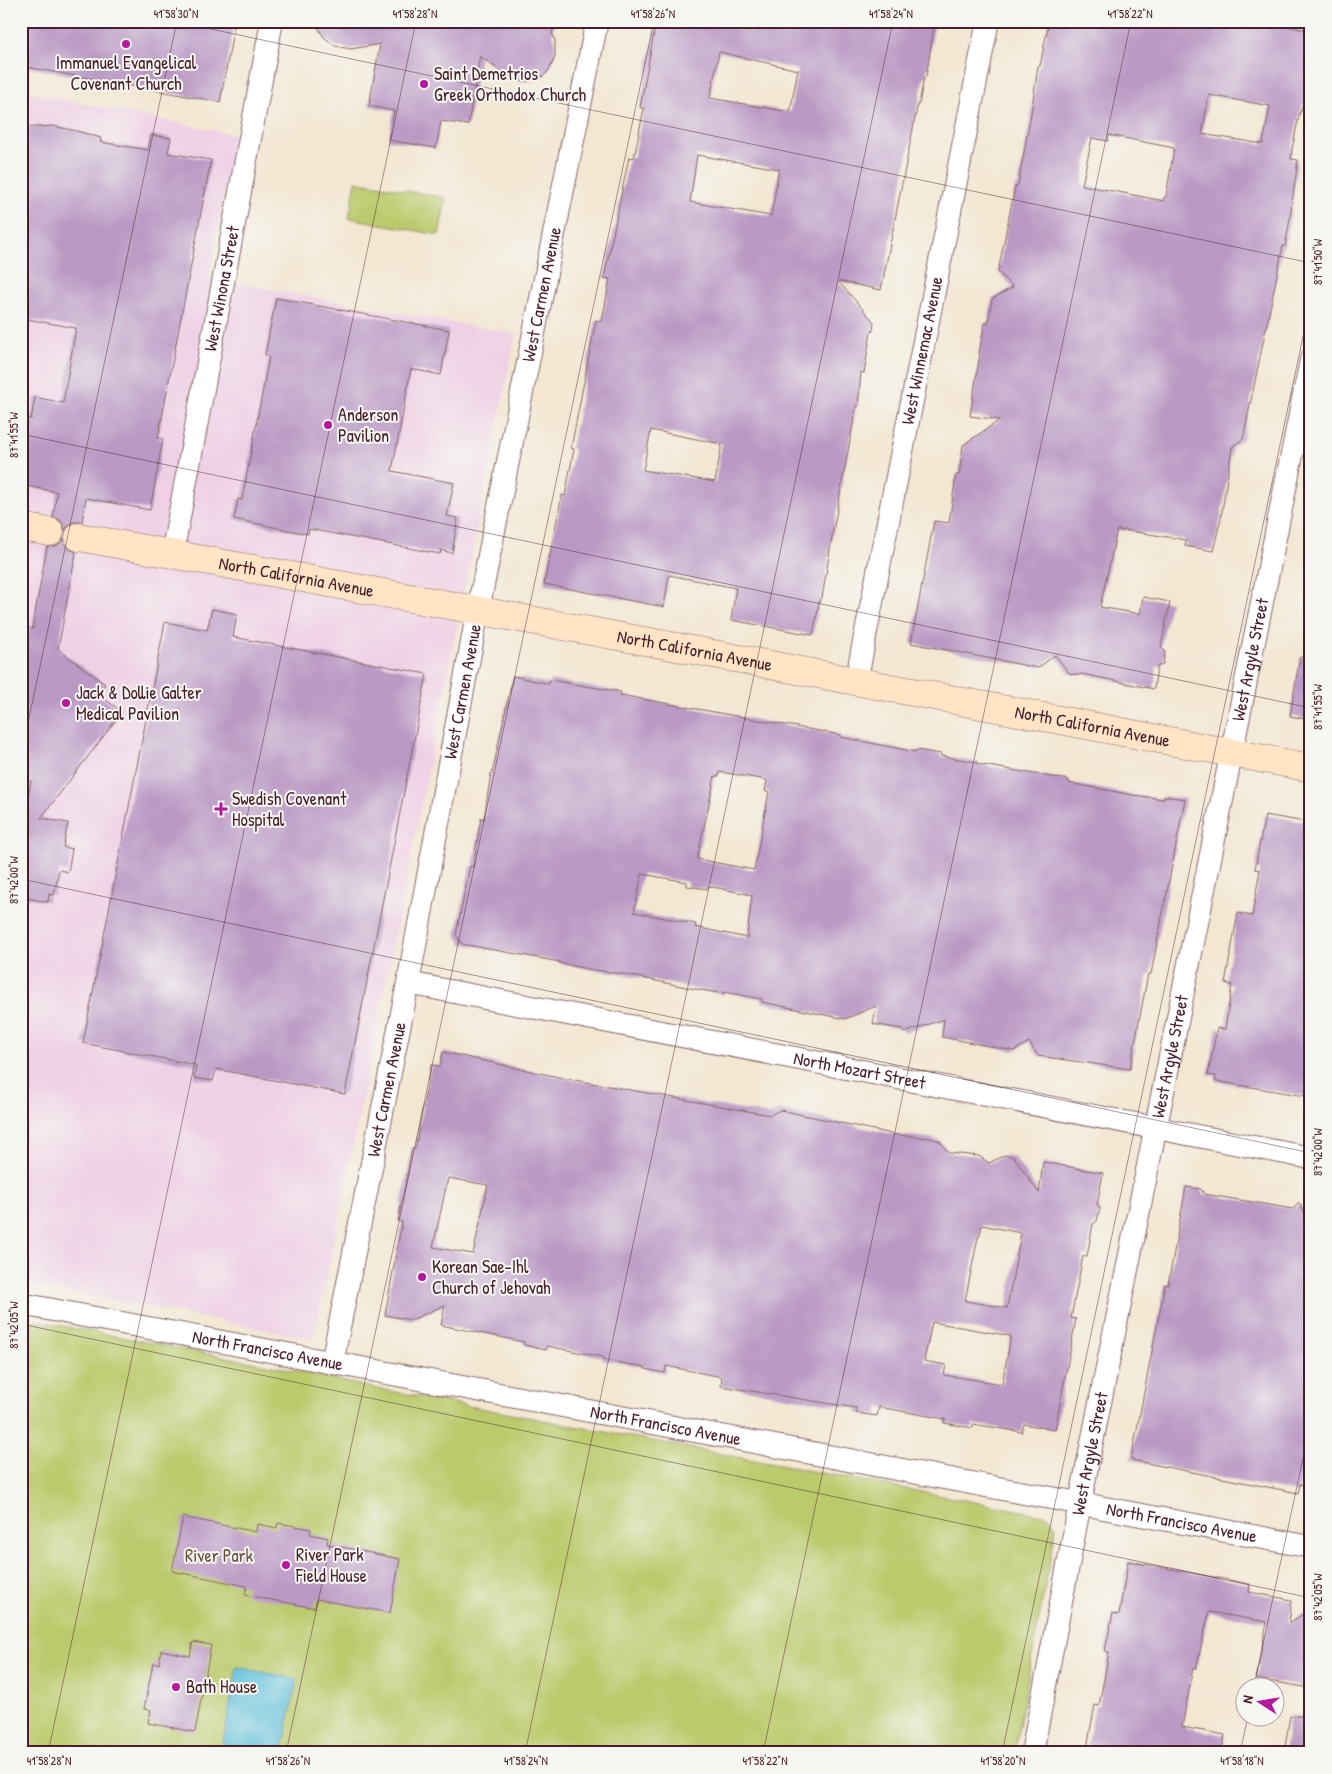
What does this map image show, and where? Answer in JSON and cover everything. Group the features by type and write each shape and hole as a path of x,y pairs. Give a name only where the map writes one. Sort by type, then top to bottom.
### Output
{"main road":[{"path":"21,526 50,532"},
{"name":"North California Avenue","path":"79,537 478,610 1311,768"}],"street":[{"name":"West Winona Street","path":"172,555 272,21"},
{"name":"West Carmen Avenue","path":"332,1363 408,984 478,610 597,21"},
{"name":"West Winnemac Avenue","path":"856,682 988,21"},
{"name":"West Argyle Street","path":"1032,1753 1080,1503 1232,753 1307,399 1311,360"},
{"name":"North Mozart Street","path":"408,984 1311,1158"},
{"name":"North Francisco Avenue","path":"21,1304 1311,1547"}],"shaded area":[{"name":"Swedish Covenant Hospital","path":"21,91 236,135 209,278 516,334 314,1339 21,1283"}],"green space":[{"path":"356,181 446,198 439,235 349,218"},
{"name":"River Park","path":"21,1318 293,1370 358,1385 1048,1516 1052,1519 1056,1528 1014,1753 21,1753"}],"water":[{"path":"237,1667 297,1679 282,1753 221,1753"}],"building":[{"name":"Immanuel Evangelical Covenant Church","path":"21,21 235,21 220,102 21,66"},
{"name":"Saint Demetrios Greek Orthodox Church","path":"314,21 556,21 552,33 555,41 555,57 549,70 543,76 529,81 521,81 507,76 480,56 468,125 441,121 436,148 388,140 394,111 369,106 380,44 351,49 335,46 324,37"},
{"path":"656,21 696,21 750,32 751,21 935,21 926,77 924,77 918,103 881,290 838,281 874,322 864,373 861,372 858,406 856,408 822,598 820,598 813,635 731,620 736,588 669,575 664,607 544,584 562,495 565,496 574,449 571,448 596,320 602,321 610,279 604,278 629,157 634,158 644,108 640,108","holes":["719,52 798,70 790,112 710,98","697,155 779,169 771,216 690,202","651,430 722,444 715,482 643,470"]},
{"path":"1049,21 1261,21 1311,31 1311,99 1302,106 1300,111 1292,149 1291,159 1298,160 1289,225 1243,439 1232,447 1221,518 1213,551 1185,546 1186,540 1117,530 1100,607 1140,614 1143,597 1170,602 1161,647 1165,651 1163,664 1157,667 1154,689 1082,674 1070,674 1055,655 1038,668 911,643 934,521 949,523 956,475 959,475 963,445 1000,420 970,416 979,353 985,323 988,323 992,299 1013,287 998,272 1015,187 1018,185 1038,66 1040,66","holes":["1209,95 1270,106 1263,144 1202,134","1109,135 1174,148 1164,201 1082,185 1092,138 1108,141"]},
{"path":"53,126 101,138 100,142 148,150 151,135 171,138 168,153 211,160 158,438 163,439 150,510 86,498 82,522 73,522 65,531 60,520 53,517 57,492 21,485 21,417 31,419 35,397 63,403 76,328 21,318 21,128"},
{"name":"Anderson Pavilion","path":"276,298 449,330 441,375 411,369 392,471 454,483 447,516 458,518 452,553 441,550 440,554 309,529 308,534 234,519 238,499 242,500 269,357 265,355"},
{"path":"64,538 64,543 69,549 76,552 58,649 105,684 98,694 122,712 41,818 68,823 63,847 72,849 68,872 59,870 54,895 49,894 48,902 21,897 21,832 31,781 21,779 21,621 32,630 47,547 56,546"},
{"name":"Swedish Covenant Hospital","path":"212,609 237,614 233,637 427,674 345,1094 216,1069 213,1081 194,1078 196,1065 83,1043 165,622 207,630"},
{"path":"1300,657 1311,658 1311,720 1290,716"},
{"path":"513,676 549,684 550,680 621,692 620,695 841,735 840,737 916,752 917,750 941,754 941,756 977,762 977,764 1069,780 1069,783 1133,795 1163,799 1164,796 1185,799 1151,974 1148,974 1130,1069 1038,1056 1029,1042 1014,1051 942,1037 944,1019 904,1033 902,1029 873,1024 876,1006 845,1019 762,1002 762,999 695,989 462,944 456,935 470,866 473,867 481,818 484,819","holes":["720,772 767,780 765,791 769,792 754,870 697,859 715,776 719,776","642,874 687,882 687,886 707,889 708,886 752,895 747,938 695,927 696,924 634,912"]},
{"path":"1265,815 1311,823 1311,947 1306,974 1311,975 1311,1064 1305,1096 1215,1081 1216,1076 1208,1075 1217,1028 1225,1029 1232,985 1225,983 1238,913 1252,916 1260,870 1255,869"},
{"path":"443,1052 563,1078 770,1115 780,1110 897,1135 930,1138 940,1141 949,1153 979,1156 989,1163 1005,1155 1014,1157 1039,1193 1043,1162 1103,1173 1097,1205 1100,1208 1097,1221 1093,1224 1087,1256 1083,1256 1071,1318 1076,1319 1055,1430 1024,1424 1022,1432 973,1424 973,1428 944,1423 945,1419 879,1407 877,1416 856,1413 856,1408 721,1386 722,1377 666,1366 665,1373 645,1369 645,1367 603,1360 603,1357 547,1346 546,1350 524,1345 524,1342 441,1325 445,1305 411,1320 385,1315 402,1222 398,1221 412,1149 415,1149 431,1065 440,1066","holes":["448,1178 488,1185 473,1254 433,1247","982,1225 1021,1233 1007,1308 965,1301","932,1322 1011,1336 1002,1384 944,1375 946,1365 924,1361"]},
{"path":"1186,1187 1201,1189 1204,1194 1293,1209 1299,1203 1305,1214 1311,1215 1311,1375 1304,1411 1311,1412 1311,1475 1309,1486 1300,1484 1298,1493 1131,1460 1165,1284 1168,1285"},
{"name":"River Park Field House","path":"183,1517 256,1532 257,1524 277,1528 278,1523 311,1529 310,1534 328,1538 327,1544 400,1559 390,1613 316,1599 315,1608 245,1595 247,1586 172,1571"},
{"path":"1128,1561 1250,1584 1249,1592 1292,1600 1289,1623 1311,1609 1311,1688 1284,1684 1284,1676 1257,1676 1267,1622 1209,1612 1196,1669 1193,1668 1182,1727 1225,1735 1221,1753 1086,1753 1095,1705 1099,1706 1109,1652 1105,1651 1113,1613 1119,1615"},
{"name":"Bath House","path":"193,1642 211,1645 195,1732 148,1723 151,1710 144,1709 153,1663 159,1664 161,1650 190,1656"},
{"path":"1290,1716 1311,1716 1311,1753 1284,1753"}],"place":[{"name":"Immanuel Evangelical Covenant Church","path":"126,44"},
{"name":"Saint Demetrios Greek Orthodox Church","path":"424,84"},
{"name":"Anderson Pavilion","path":"328,425"},
{"name":"Jack & Dollie Galter Medical Pavilion","path":"66,703"},
{"name":"Swedish Covenant Hospital","path":"221,809"},
{"name":"Korean Sae-Ihl Church of Jehovah","path":"422,1277"},
{"name":"River Park Field House","path":"286,1565"},
{"name":"Bath House","path":"176,1687"}]}
